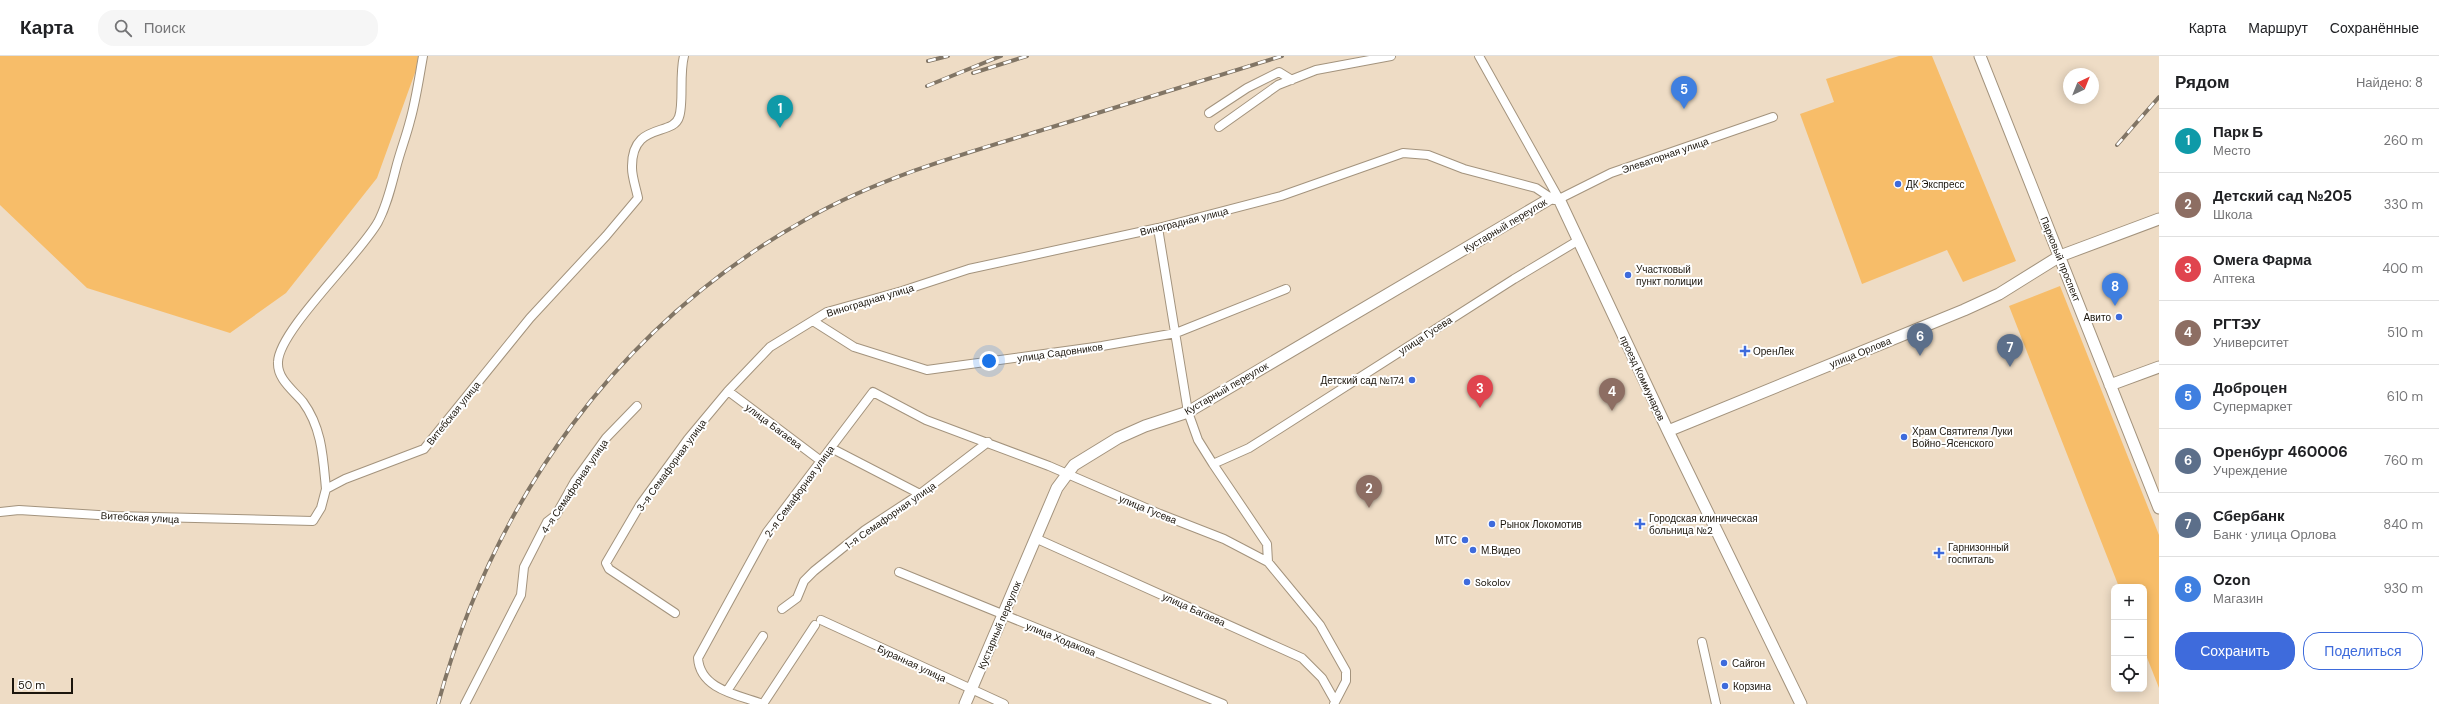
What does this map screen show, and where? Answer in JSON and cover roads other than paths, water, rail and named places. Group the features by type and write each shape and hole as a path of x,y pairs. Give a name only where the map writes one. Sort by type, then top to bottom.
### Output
{"street":[{"path":"326,489 321,439 316,423 303,403 280,376 278,362 282,347 292,330 362,246 378,223 388,200 410,120 423,56"},
{"name":"Витебская улица","path":"0,512 19,510 122,517 313,521 321,508 326,489 345,479 424,449 530,318 638,198 631,169 633,154 641,138 654,131 674,124 679,117 681,69 684,56"},
{"path":"1219,127 1278,85 1316,70 1391,56"},
{"name":"проезд Коммунаров","path":"1479,56 1579,240 1668,431 1801,704"},
{"name":"Парковый проспект","path":"1980,56 2159,508"},
{"path":"1209,113 1247,88 1280,72 1292,80"},
{"name":"Элеваторная улица","path":"1555,198 1611,173 1773,117"},
{"name":"Виноградная улица","path":"813,321 827,312 902,291 969,269 1158,228 1280,196 1403,153 1428,155 1464,169 1536,188 1555,198"},
{"name":"Кустарный переулок","path":"965,704 1057,488 1074,465 1118,438 1145,426 1188,412 1555,198"},
{"name":"улица Орлова","path":"1668,431 1977,305 1999,294 2060,256 2159,219"},
{"path":"1158,228 1188,412 1198,440 1267,544 1268,562"},
{"name":"улица Гусева","path":"1213,464 1249,448 1514,279 1579,240"},
{"name":"улица Садовников","path":"813,321 854,347 927,370 1102,346 1176,333 1286,289"},
{"name":"3-я Семафорная улица","path":"675,613 609,569 606,563 640,505 688,439 728,391 770,347 813,321"},
{"path":"2110,385 2159,367"},
{"name":"улица Багаева","path":"728,391 820,461"},
{"name":"улица Гусева","path":"873,392 926,420 988,442 1067,473 1160,514 1224,539 1268,562 1320,625 1346,671 1346,681 1334,702"},
{"name":"2-я Семафорная улица","path":"727,691 710,683 704,677 699,667 698,658 767,532 873,392"},
{"name":"4-я Семафорная улица","path":"465,704 521,594 524,567 547,522 556,515 575,481 606,438 637,406"},
{"name":"1-я Семафорная улица","path":"782,609 798,598 804,581 814,571 865,530 920,494 988,442"},
{"path":"830,448 920,494"},
{"name":"улица Багаева","path":"1036,538 1302,658 1322,678 1334,702"},
{"name":"улица Ходакова","path":"899,572 1003,616 1223,704"},
{"name":"Буранная улица","path":"763,704 818,622 1004,704"},
{"path":"763,636 727,691 742,701 763,704"},
{"path":"1702,642 1716,704"}],"railway":[{"path":"928,61 948,56"},
{"path":"927,86 1001,56"},
{"path":"973,73 1027,56"},
{"path":"438,704 462,629 492,557 529,489 572,424 622,365 677,311 738,262 805,220 834,205 863,191 924,167 1282,56"},
{"path":"2117,145 2159,97"}],"place":[{"name":"Доброцен","path":"1684,109"},
{"name":"Парк Б","path":"780,128"},
{"name":"ДК Экспресс","path":"1898,184"},
{"name":"Участковый пункт полиции","path":"1628,275"},
{"name":"Ozon","path":"2115,306"},
{"name":"Авито","path":"2119,317"},
{"name":"ОренЛек","path":"1745,351"},
{"name":"Оренбург 460006","path":"1920,356"},
{"name":"Сбербанк","path":"2010,367"},
{"name":"Детский сад №174","path":"1412,380"},
{"name":"Омега Фарма","path":"1480,408"},
{"name":"РГТЭУ","path":"1612,411"},
{"name":"Храм Святителя Луки Войно-Ясенского","path":"1904,437"},
{"name":"Детский сад №205","path":"1369,508"},
{"name":"Рынок Локомотив","path":"1492,524"},
{"name":"Городская клиническая больница №2","path":"1640,524"},
{"name":"МТС","path":"1465,540"},
{"name":"М.Видео","path":"1473,550"},
{"name":"Гарнизонный госпиталь","path":"1939,553"},
{"name":"Sokolov","path":"1467,582"},
{"name":"Сайгон","path":"1724,663"},
{"name":"Корзина","path":"1725,686"}]}
